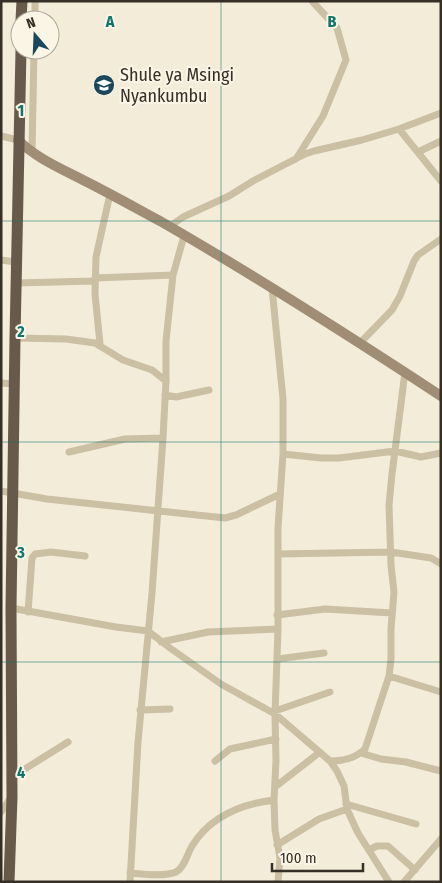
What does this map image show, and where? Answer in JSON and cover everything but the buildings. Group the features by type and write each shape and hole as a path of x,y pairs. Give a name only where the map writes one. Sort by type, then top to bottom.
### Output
{"highway":[{"path":"8,882 12,777 6,683 11,608 7,578 13,494 21,60"}],"main road":[{"path":"18,140 32,152 49,162 242,268 441,396"}],"street":[{"path":"296,159 323,116 346,60 337,28 312,1"},
{"path":"32,152 34,60"},
{"path":"169,227 183,217 228,196 314,150 362,140 399,129 441,113"},
{"path":"399,129 441,181"},
{"path":"1,136 18,140"},
{"path":"418,152 441,141"},
{"path":"100,344 95,279 96,257 110,194"},
{"path":"130,882 140,710 163,438 166,341 173,275 184,236"},
{"path":"360,343 392,310 418,255 441,239"},
{"path":"1,260 16,262"},
{"path":"16,283 173,275"},
{"path":"272,288 282,399 283,454 278,554 275,713 274,800 280,866 278,882"},
{"path":"15,338 77,340 100,344 123,360 152,370 166,381"},
{"path":"330,761 346,759 361,753 366,746 389,676 394,592 389,505 405,372"},
{"path":"1,383 15,384"},
{"path":"165,395 176,397 209,390"},
{"path":"69,452 125,439 163,438"},
{"path":"283,454 339,458 395,452 420,457 441,453"},
{"path":"1,491 13,494 225,518 236,515 280,494"},
{"path":"28,612 32,558 35,554 51,552 85,556"},
{"path":"278,554 391,552 431,558 441,564"},
{"path":"11,608 148,631 222,684 275,713 330,761 344,786 347,806 358,833 389,882"},
{"path":"277,615 325,609 392,613"},
{"path":"161,642 208,632 278,629"},
{"path":"277,659 324,653"},
{"path":"389,676 441,692"},
{"path":"275,713 330,692"},
{"path":"140,710 170,710"},
{"path":"215,761 230,749 276,739"},
{"path":"12,777 68,742"},
{"path":"275,788 320,752"},
{"path":"361,753 441,771"},
{"path":"1,812 12,797"},
{"path":"130,873 177,872 182,867 198,839 220,818 247,805 274,800"},
{"path":"278,845 319,819 347,806 416,824"},
{"path":"404,882 441,839"},
{"path":"369,850 377,846 388,846 415,870"},
{"path":"1,878 8,882"}],"place":[{"name":"Shule ya Msingi Nyankumbu","path":"104,85"}]}
